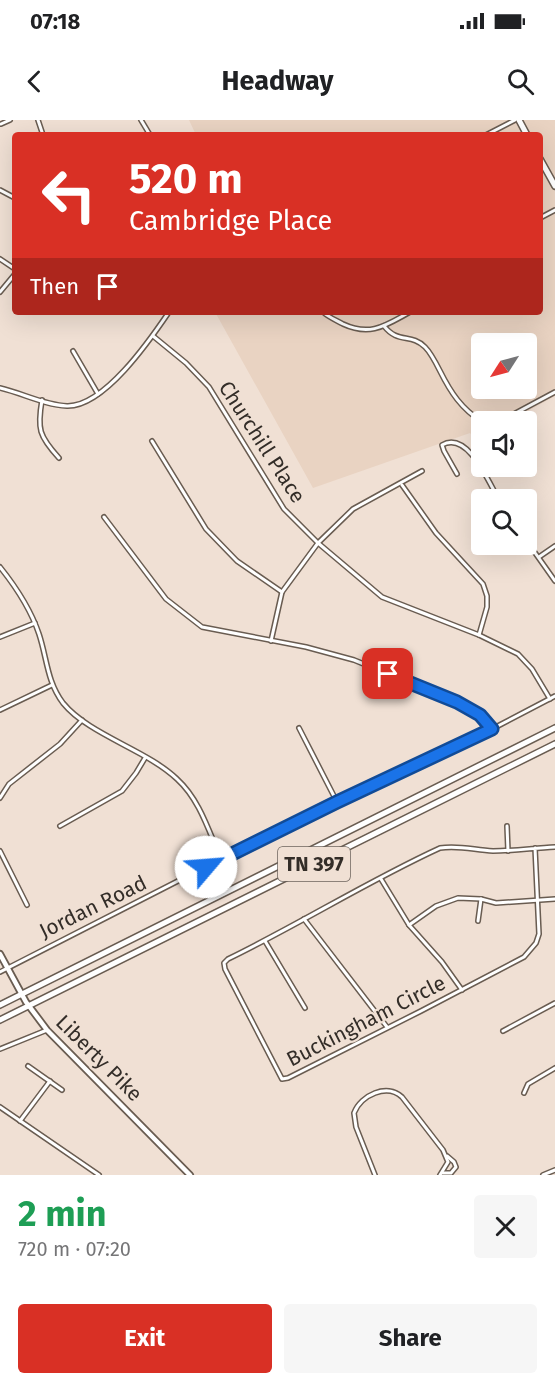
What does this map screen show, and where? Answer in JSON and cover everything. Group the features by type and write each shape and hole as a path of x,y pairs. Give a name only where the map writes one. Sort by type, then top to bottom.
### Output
{"highway":[{"path":"543,164 555,186"},
{"name":"TN 397","path":"0,1005 555,728"},
{"name":"TN 397","path":"0,1020 555,744"}],"street":[{"path":"2,123 10,120"},
{"path":"492,132 517,120"},
{"path":"0,292 12,278"},
{"path":"0,388 67,406 87,402 131,361 153,336 167,315"},
{"path":"327,315 354,329 370,330 384,326 404,315"},
{"path":"384,326 390,334 413,339 425,347 454,398 471,415"},
{"name":"Churchill Place","path":"153,336 186,363 209,387 284,509 318,543 382,597 479,635 518,654 532,669 550,699"},
{"path":"73,351 98,394"},
{"path":"520,411 555,392"},
{"path":"42,400 38,422 40,433 46,444 59,458"},
{"path":"152,441 206,529 237,561 282,592"},
{"path":"457,474 444,451 442,445 445,443 469,449 493,489"},
{"path":"271,641 282,592 318,543 352,509 422,471"},
{"path":"401,484 436,533 483,584 487,596 487,607 479,635"},
{"path":"104,517 166,599 202,627 306,646 354,660 457,702 480,715 492,729"},
{"path":"539,557 555,546"},
{"path":"537,554 555,582"},
{"path":"0,567 21,597 34,623 40,636 52,685 64,704 82,720 168,771 182,783 207,825 221,859"},
{"path":"0,637 34,623"},
{"path":"0,710 52,685"},
{"name":"Jordan Road","path":"0,972 221,859 492,729 555,696"},
{"path":"0,798 9,784 60,744 82,720"},
{"path":"299,728 337,802"},
{"path":"60,826 122,791 145,758"},
{"path":"507,826 508,851"},
{"name":"Buckingham Circle","path":"535,848 539,934 531,950 516,961 462,990 282,1079 231,982 224,963 440,848 455,846 508,851 535,848 555,847"},
{"path":"0,851 27,905"},
{"path":"381,879 409,925 442,962 462,990"},
{"path":"409,925 436,906 458,898 482,899 496,903 555,899"},
{"path":"478,921 482,899"},
{"path":"304,919 387,1028"},
{"path":"265,941 305,1008"},
{"name":"Liberty Pike","path":"0,954 21,994 46,1030 190,1175"},
{"path":"503,1030 555,1003"},
{"path":"0,1049 46,1030"},
{"path":"28,1066 62,1090"},
{"path":"524,1093 528,1084 555,1068"},
{"path":"20,1121 50,1081"},
{"path":"375,1175 356,1127 354,1113 361,1101 383,1090 398,1093 402,1097 446,1156 455,1164 456,1167 451,1173 442,1174"},
{"path":"0,1107 99,1175"},
{"path":"442,1174 448,1161 446,1156"},
{"path":"543,1175 555,1170"}],"shaded area":[{"path":"189,120 555,120 555,396 528,411 471,411 470,433 313,488 217,315 543,315 543,132 195,132"}],"route":[{"path":"206,867 492,729 480,715 457,702 388,674"}]}
